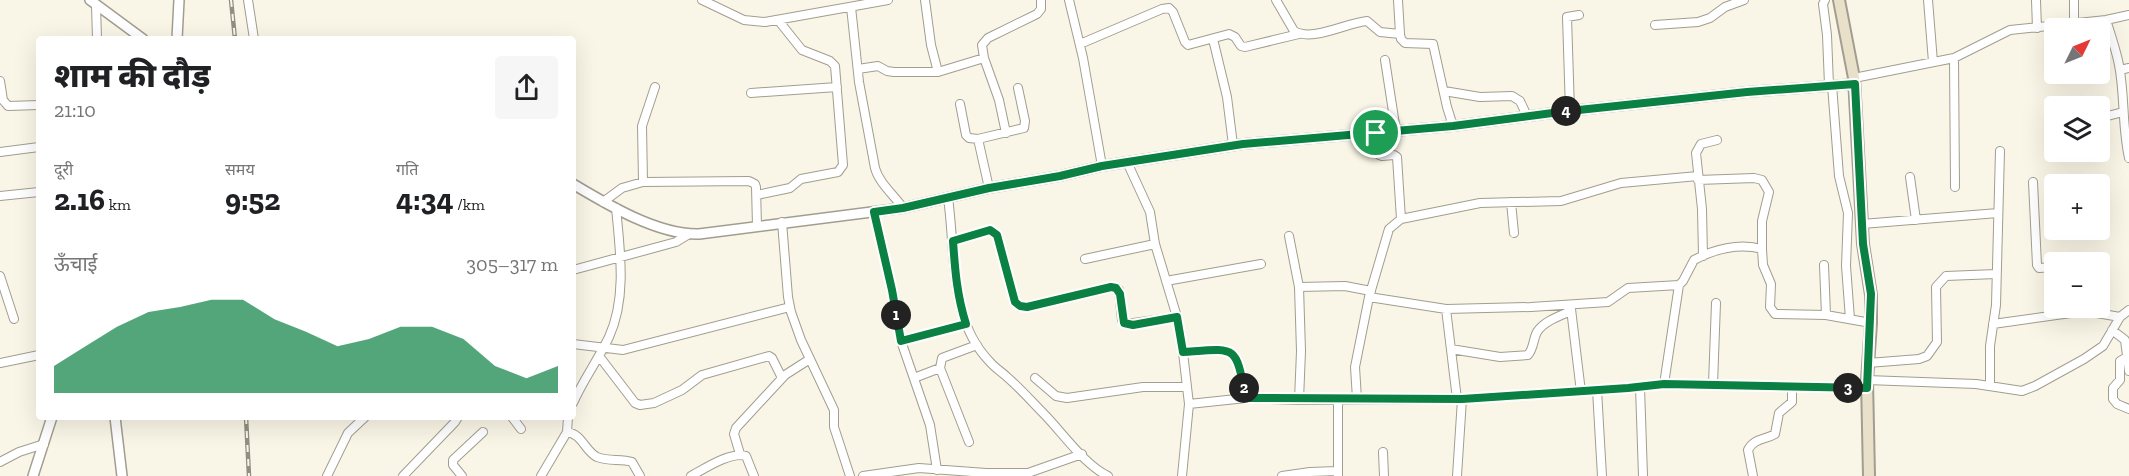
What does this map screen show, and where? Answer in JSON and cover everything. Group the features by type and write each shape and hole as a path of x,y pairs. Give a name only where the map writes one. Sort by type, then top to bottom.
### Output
{"main road":[{"path":"1839,0 1854,81 1864,254 1871,294 1867,384 1869,476"}],"street":[{"path":"178,0 178,36"},
{"path":"248,0 254,36"},
{"path":"702,0 744,20 765,22 888,0"},
{"path":"925,0 931,45 938,72"},
{"path":"1006,133 999,100 984,58 982,45 984,41 1037,14 1041,9 1041,0"},
{"path":"1069,0 1080,44 1102,166"},
{"path":"1276,0 1294,31 1299,34"},
{"path":"1398,0 1401,39 1406,43 1432,44 1453,126"},
{"path":"1655,25 1698,22 1710,18 1725,7 1744,0"},
{"path":"1825,0 1823,4 1839,176 1848,213 1846,266 1850,319"},
{"path":"1928,0 1933,62"},
{"path":"2036,0 2037,28"},
{"path":"2074,0 2074,18"},
{"path":"93,2 97,36"},
{"path":"93,2 139,36"},
{"path":"851,7 858,69 878,177 903,208"},
{"path":"1080,44 1162,9 1169,9 1173,12 1188,45 1232,34 1241,46 1245,47 1367,21 1380,32 1400,34"},
{"path":"1570,111 1566,17 1579,15"},
{"path":"2110,19 2129,15"},
{"path":"757,195 790,188 798,180 838,172 843,168 835,66 833,63 802,50 778,20"},
{"path":"576,186 603,202 660,227 689,234 903,208 989,188 1102,166 1233,145 1453,126 1570,111 1831,85 1954,58 2010,30 2044,27"},
{"path":"2110,34 2126,92 2123,112 2129,158"},
{"path":"1213,39 1227,97 1233,145"},
{"path":"858,69 878,66 894,72 938,72 984,58"},
{"path":"1954,58 1955,187"},
{"path":"1385,60 1396,131"},
{"path":"2120,70 2129,68"},
{"path":"0,81 3,100 8,106 36,105"},
{"path":"643,182 642,126 655,87"},
{"path":"751,93 837,87"},
{"path":"960,104 966,135 969,138 978,139 1022,130 1025,126 1018,88"},
{"path":"1444,91 1474,97 1512,96 1520,101 1527,116"},
{"path":"2110,115 2123,112"},
{"path":"1376,133 1379,154 1397,157 1401,219"},
{"path":"978,139 989,188"},
{"path":"1703,256 1697,148 1701,144 1717,140"},
{"path":"0,152 36,147"},
{"path":"1989,385 2000,151"},
{"path":"1127,162 1150,212 1155,244 1177,317 1189,404 1182,476"},
{"path":"1910,177 1916,220"},
{"path":"1357,399 1355,367 1370,294 1389,229 1401,219 1480,203 1561,201 1621,183 1698,178 1754,178 1765,183 1769,192 1762,221 1762,249 1763,265 1771,284 1770,307 1772,312 1826,315 1871,323"},
{"path":"603,202 622,188 643,182 749,181 755,184 757,195 757,226"},
{"path":"2033,182 2036,261 2039,268 2044,268"},
{"path":"0,196 36,192"},
{"path":"948,198 959,304 977,345 990,362 1025,394 1090,464 1104,475"},
{"path":"1511,202 1514,234"},
{"path":"576,396 601,352 616,316 621,258 616,208"},
{"path":"874,212 901,341 930,425 937,470"},
{"path":"1862,224 1998,213"},
{"path":"782,222 790,307 810,359 834,410 834,427 850,476"},
{"path":"953,241 990,230 994,232 997,235 1015,302 1020,306 1027,307 1111,287 1116,288 1120,294 1122,320 1126,324 1177,317"},
{"path":"576,269 676,242 689,234"},
{"path":"1289,236 1299,287 1301,351 1299,399"},
{"path":"1085,259 1155,244"},
{"path":"1664,384 1679,285 1694,260 1725,247 1762,249"},
{"path":"1166,281 1261,264"},
{"path":"1824,265 1826,315"},
{"path":"1868,363 1919,359 1927,356 1937,342 1936,287 1941,280 1946,276 1996,274"},
{"path":"0,276 14,319"},
{"path":"1299,287 1344,286 1370,294 1446,309 1571,308 1608,302 1622,291 1634,286 1679,285"},
{"path":"1713,384 1716,303"},
{"path":"576,345 601,352 623,350 790,307"},
{"path":"1451,349 1500,357 1528,355 1537,333 1544,325 1571,308"},
{"path":"1571,308 1581,392"},
{"path":"1446,309 1459,399 1457,476"},
{"path":"1189,404 1246,398 1459,399 1581,392 1664,384 1792,387 1867,384 1989,385 2022,391 2084,359 2103,346 2120,317 2129,310"},
{"path":"2110,315 2120,317"},
{"path":"1993,324 2044,316"},
{"path":"901,341 966,324"},
{"path":"2112,330 2125,340 2129,370"},
{"path":"969,442 940,368 942,358 977,345"},
{"path":"1183,352 1223,349 1230,352 1238,362 1246,398"},
{"path":"601,352 635,403 640,405 654,403 682,390 702,375 768,356 772,358 782,378"},
{"path":"0,363 36,356"},
{"path":"2127,357 2120,359 2120,380 2112,388 2114,402 2129,409"},
{"path":"740,454 734,431 782,378 810,359"},
{"path":"914,378 940,368"},
{"path":"1035,378 1056,396 1066,398 1143,387 1186,387"},
{"path":"1640,387 1643,476"},
{"path":"1753,476 1749,447 1756,440 1775,434 1779,412 1792,404 1792,387"},
{"path":"1597,390 1602,476"},
{"path":"1282,476 1310,472 1338,473 1338,399"},
{"path":"33,476 51,420"},
{"path":"115,420 122,476"},
{"path":"327,476 348,433 362,420"},
{"path":"403,476 455,420"},
{"path":"514,420 521,429"},
{"path":"541,476 567,432 568,420"},
{"path":"462,476 453,465 453,460 483,432"},
{"path":"567,432 573,433 598,457 632,462 640,476"},
{"path":"0,462 19,452 44,444"},
{"path":"1383,452 1384,476"},
{"path":"691,476 740,454 746,456 754,476"},
{"path":"863,476 919,468 1028,473 1082,454"}],"railway":[{"path":"231,0 235,36"},
{"path":"246,420 249,476"}],"route":[{"path":"1855,84 1863,244 1871,294 1867,388 1664,384 1462,399 1246,398 1238,362 1234,355 1223,349 1183,352 1177,317 1133,325 1124,323 1120,294 1116,288 1111,287 1027,307 1020,306 1015,302 997,235 990,230 953,241 955,280 959,304 966,324 901,341 874,212 1127,162 1243,144 1376,133 1747,92 1855,84"}]}
